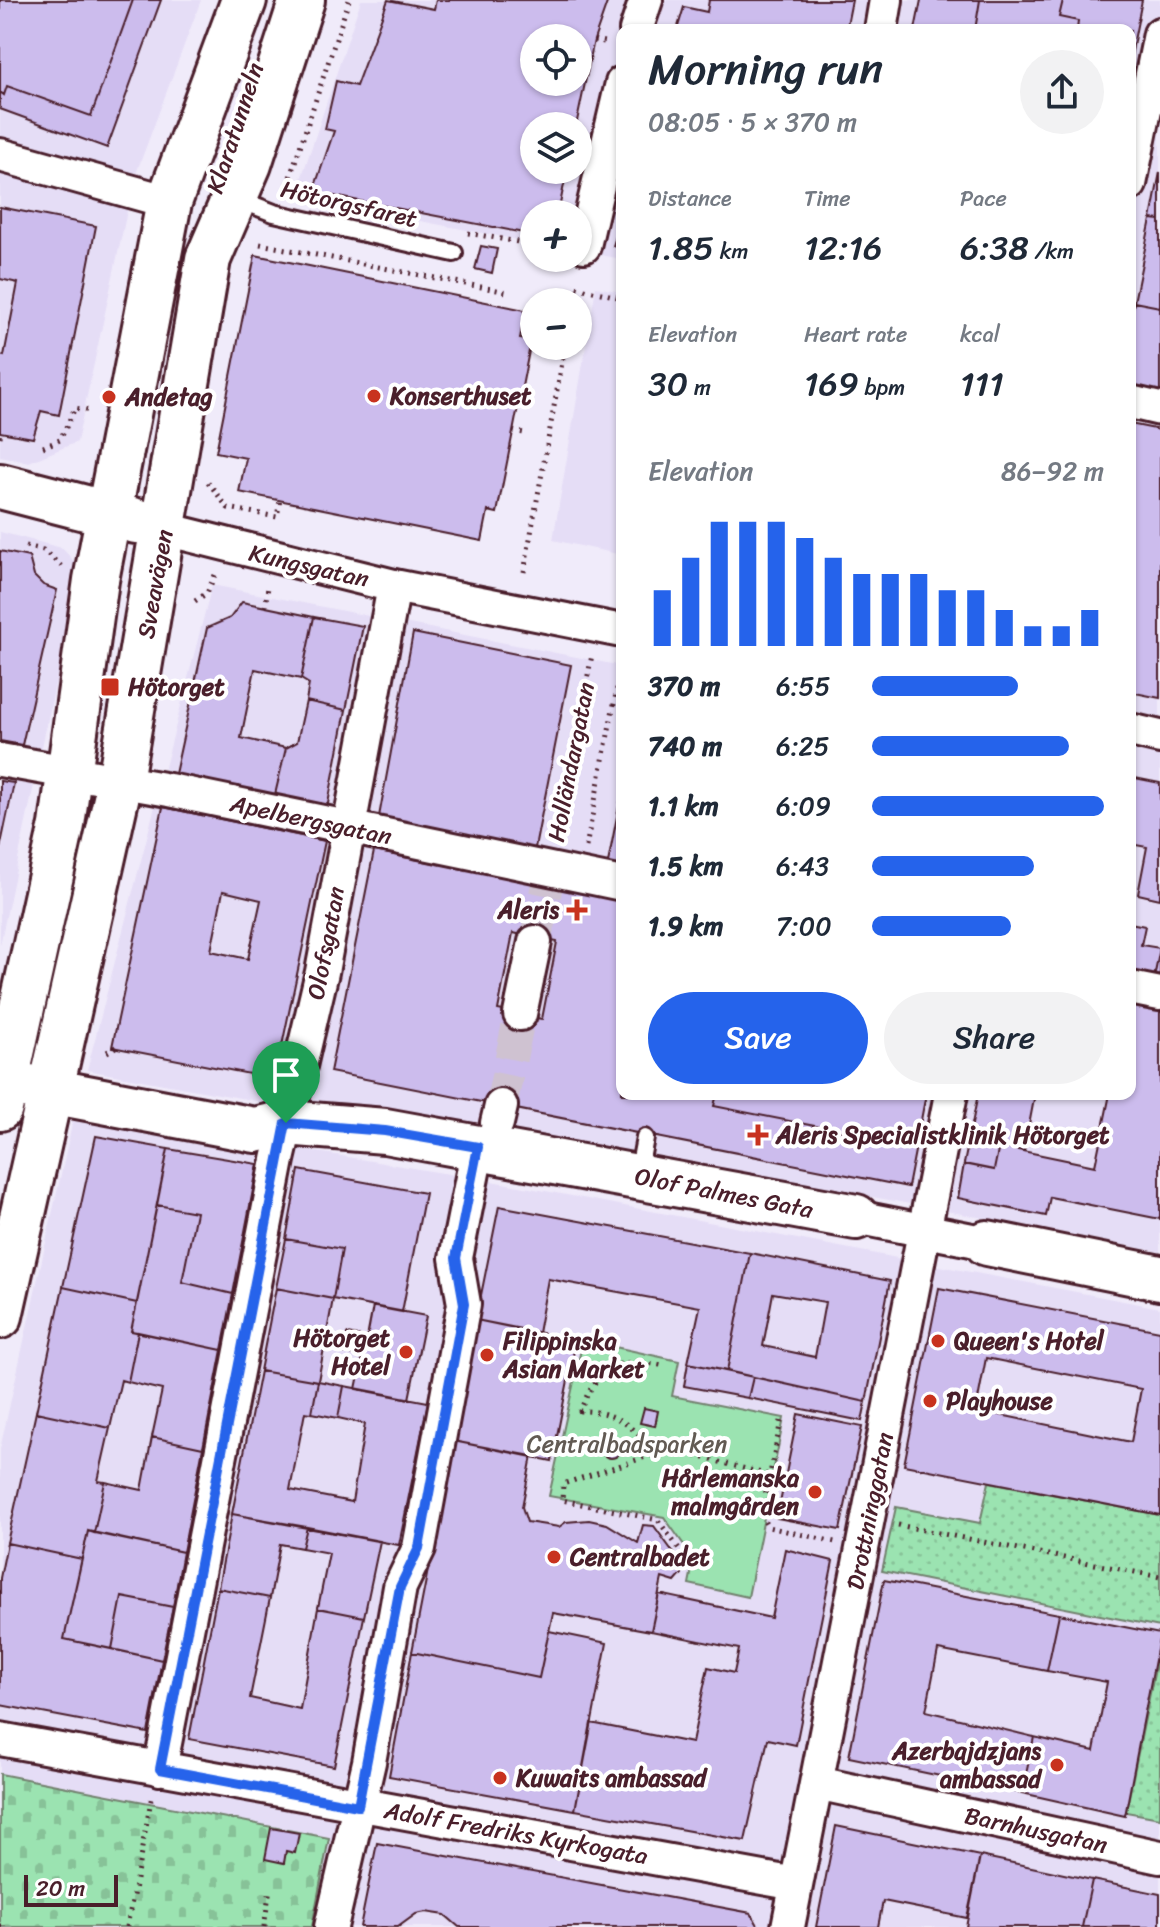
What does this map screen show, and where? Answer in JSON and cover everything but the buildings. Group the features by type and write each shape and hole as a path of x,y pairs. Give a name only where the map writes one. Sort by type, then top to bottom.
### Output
{"main road":[{"path":"4,1090 71,772 96,580 169,202 244,0"},
{"name":"Klaratunneln","path":"208,259 209,214 218,167 278,0"},
{"name":"Sveavägen","path":"0,1316 120,781 165,529 208,259 235,198 302,0"},
{"name":"Kungsgatan","path":"0,486 165,529"},
{"name":"Olof Palmes Gata","path":"4,1090 55,1079 255,1130 286,1123 385,1131 492,1125 641,1158 856,1217"},
{"name":"Olof Palmes Gata","path":"987,1243 1160,1278"}],"street":[{"path":"638,24 646,0"},
{"path":"882,24 886,0"},
{"path":"1136,154 1160,34"},
{"path":"592,212 616,109"},
{"path":"0,155 169,202"},
{"path":"1136,403 1160,409"},
{"name":"Kungsgatan","path":"165,529 394,586 616,630"},
{"name":"Olofsgatan","path":"160,1769 286,1123 322,972 394,586"},
{"path":"1136,731 1160,737"},
{"name":"Apelbergsgatan","path":"0,760 120,781 577,875"},
{"path":"520,1014 535,942"},
{"path":"1136,989 1160,994"},
{"name":"Drottninggatan","path":"788,1927 950,1100"},
{"path":"331,1927 400,1587 419,1548 464,1304 456,1258 492,1125"},
{"name":"Olof Palmes Gata","path":"856,1217 987,1243"},
{"name":"Adolf Fredriks Kyrkogata","path":"0,1739 796,1884"},
{"name":"Barnhusgatan","path":"817,1783 1160,1857"}],"lane":[{"name":"Hötorgsfaret","path":"235,198 274,213 454,253"}],"path":[{"path":"288,185 349,0"},
{"path":"260,244 507,292"},
{"path":"592,291 616,297"},
{"path":"524,572 562,360"},
{"path":"43,447 60,440 75,408"},
{"path":"513,431 524,433"},
{"path":"228,508 277,517 280,500"},
{"path":"26,546 43,550 71,574"},
{"name":"Sveavägen","path":"195,601 207,593 215,575"},
{"path":"265,607 269,586"},
{"name":"Holländargatan","path":"577,875 592,655"},
{"name":"Holländargatan","path":"577,875 616,691"},
{"path":"107,1052 119,1045"},
{"path":"653,1454 641,1435 619,1419 602,1413 580,1411 598,1379 613,1365 635,1361 665,1366"},
{"path":"781,1421 761,1516 768,1527 866,1534 1160,1577"},
{"path":"688,1561 658,1520 562,1500 563,1484 670,1449 769,1475"},
{"path":"127,1927 150,1803"},
{"path":"264,1927 270,1888"},
{"path":"0,1927 7,1927"}],"shaded area":[{"path":"0,0 201,0 134,179 77,442 29,462 0,456"},
{"path":"361,0 1160,0 1160,1252 868,1196 385,1129 287,1119 257,1101 87,1070 212,585 616,665 616,1100 1136,1100 1136,24 616,24 616,258 592,254 592,200 520,200 520,240 295,197"},
{"path":"596,287 616,291 616,554 553,540 584,360 592,360 592,311"},
{"path":"0,532 62,548 80,568 0,945"},
{"path":"75,1111 514,1185 1160,1308 1160,1927 0,1927 0,1449"}],"green space":[{"name":"Centralbadsparken","path":"583,1340 679,1361 672,1396 784,1418 748,1597 689,1584 694,1559 664,1517 549,1496"},
{"path":"989,1482 1160,1515 1160,1627 882,1571 896,1507 980,1523"},
{"path":"1160,1644 1160,1818 1126,1812"},
{"path":"0,1774 329,1838 312,1927 0,1927"}],"tunnel":[{"path":"535,942 547,885"},
{"path":"501,1106 520,1014"}],"place":[{"name":"Konserthuset","path":"374,396"},
{"name":"Andetag","path":"109,397"},
{"name":"Hötorget","path":"110,687"},
{"name":"Aleris","path":"577,910"},
{"name":"Aleris Specialistklinik Hötorget","path":"758,1135"},
{"name":"Queen's Hotel","path":"938,1341"},
{"name":"Hötorget Hotel","path":"406,1352"},
{"name":"Filippinska Asian Market","path":"487,1355"},
{"name":"Playhouse","path":"930,1401"},
{"name":"Hårlemanska malmgården","path":"815,1492"},
{"name":"Centralbadet","path":"554,1557"},
{"name":"Azerbajdzjans ambassad","path":"1057,1765"},
{"name":"Kuwaits ambassad","path":"500,1778"}],"route":[{"path":"286,1123 385,1131 478,1147 456,1258 464,1304 419,1548 400,1587 369,1762 358,1806 160,1769 286,1123"}]}
